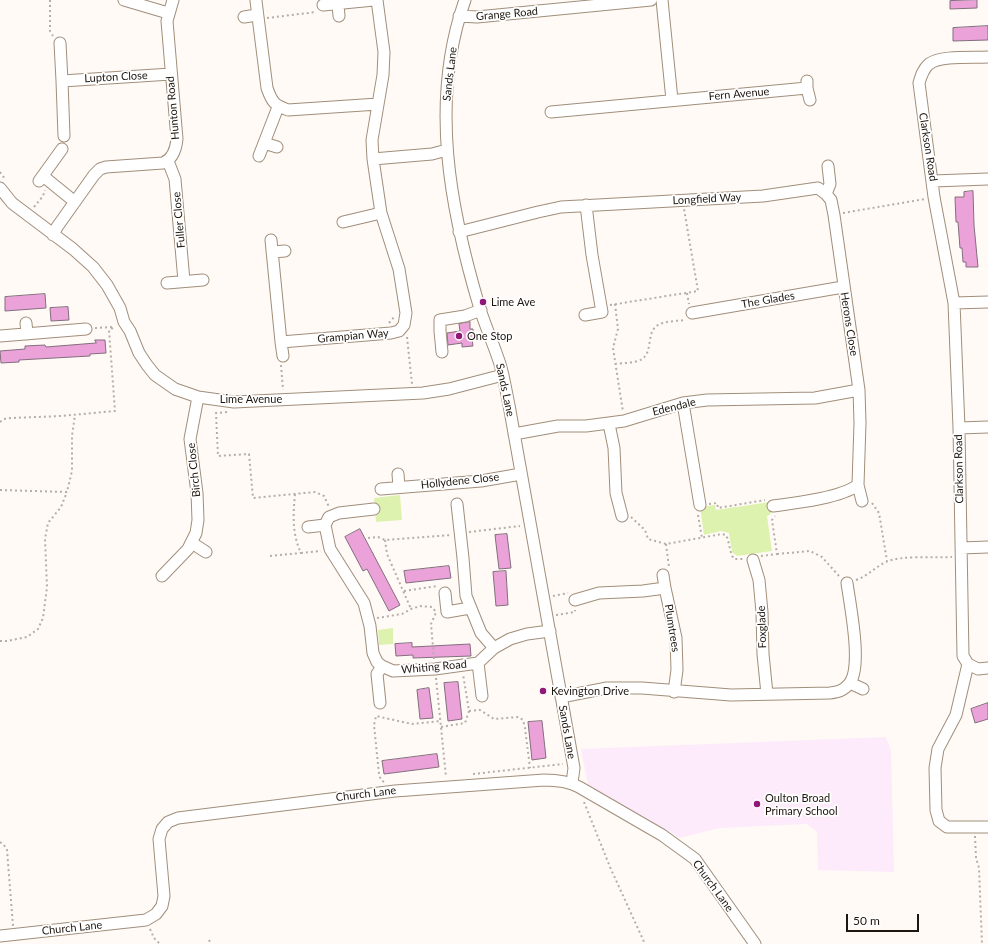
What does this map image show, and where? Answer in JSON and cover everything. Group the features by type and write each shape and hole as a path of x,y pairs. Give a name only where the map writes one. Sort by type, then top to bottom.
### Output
{"street":[{"path":"124,0 168,13"},
{"name":"Hunton Road","path":"168,161 176,146 177,139 166,21 172,0"},
{"path":"323,5 374,0"},
{"name":"Grampian Way","path":"281,342 391,334 399,331 404,325 406,313 399,269 382,213 372,140 383,75 384,52 377,0"},
{"name":"Sands Lane","path":"465,0 459,16 451,55 446,91 447,150 459,232 481,310 503,375 550,631 574,768 575,785"},
{"name":"Grange Road","path":"459,16 477,17 651,0"},
{"path":"662,0 672,100"},
{"path":"256,1 267,88 272,101 278,107 288,110 378,104"},
{"path":"338,4 339,16"},
{"path":"244,17 258,17"},
{"path":"60,43 64,136"},
{"name":"Clarkson Road","path":"968,664 962,656 959,428 954,303 934,197 919,83 922,72 930,64 941,59 988,57"},
{"name":"Lupton Close","path":"62,81 171,74"},
{"name":"Fern Avenue","path":"551,112 807,85 810,100"},
{"path":"259,156 278,107"},
{"path":"264,142 277,147"},
{"path":"62,149 41,179 75,202"},
{"path":"374,159 432,154 447,150"},
{"path":"53,234 94,175 100,169 114,166 163,163 168,161"},
{"name":"Fuller Close","path":"168,161 175,179 184,282"},
{"path":"826,194 830,184 828,166"},
{"path":"933,181 988,179"},
{"name":"Lime Avenue","path":"0,188 12,203 73,249 94,267 107,284 120,308 124,322 130,331 139,353 155,375 175,389 198,397 234,402 412,393 448,389 503,375"},
{"name":"Longfield Way","path":"459,232 561,207 764,196 818,188 826,194"},
{"name":"Herons Close","path":"826,194 831,200 834,215 843,287 859,390 860,423 858,485 862,501"},
{"path":"585,315 602,312 592,255 586,205"},
{"path":"343,222 382,213"},
{"path":"271,240 283,356"},
{"path":"272,252 285,251"},
{"path":"167,283 203,280"},
{"name":"The Glades","path":"692,313 843,287"},
{"path":"954,303 988,302"},
{"path":"442,352 440,320 465,316 481,310"},
{"path":"0,336 27,328 86,329"},
{"name":"Edendale","path":"514,434 558,426 609,424 624,421 683,403 707,400 815,398 859,390"},
{"name":"Birch Close","path":"162,576 188,549 196,532 198,520 197,492 190,439 198,397"},
{"path":"683,403 700,505"},
{"path":"609,424 614,448 616,493 622,516"},
{"path":"959,428 988,427"},
{"path":"398,474 400,487"},
{"name":"Hollydene Close","path":"381,489 481,481 521,474"},
{"path":"773,506 808,501 851,490 858,485"},
{"path":"457,504 465,589 470,608 481,633 494,648"},
{"path":"308,527 327,521 339,513 374,509"},
{"path":"327,521 330,549 364,603 373,653 377,662 382,666 377,674 380,703"},
{"path":"192,543 206,552"},
{"path":"961,553 988,547"},
{"name":"Foxglade","path":"753,560 759,580 767,694"},
{"name":"Plumtrees","path":"663,575 676,638 677,670 674,692"},
{"path":"561,697 607,688 642,688 674,692 731,695 830,693 842,691 850,683 855,670 855,638 847,583"},
{"name":"Plumtrees","path":"575,600 599,593 643,591 665,588"},
{"path":"443,589 447,612 470,608"},
{"name":"Whiting Road","path":"382,666 393,671 435,669 478,663 494,648 510,640 522,636 550,631"},
{"path":"478,663 482,696"},
{"path":"988,668 978,669 968,664 956,715 938,749 935,768 936,810 939,821 947,827 988,827"},
{"path":"850,683 862,689"},
{"name":"Church Lane","path":"0,936 146,920 156,914 162,906 164,896 159,839 162,829 168,822 173,820 186,817 395,791 560,780 575,785 662,834 695,859 755,944"}],"path":[{"path":"258,17 322,11 323,5"},
{"path":"834,215 934,197"},
{"path":"601,306 698,291 683,200"},
{"path":"379,334 405,304"},
{"path":"615,304 618,329 613,348 624,421"},
{"path":"615,364 640,360 648,352 651,333 654,328 660,324 690,319 692,313"},
{"path":"404,325 407,335 412,393"},
{"path":"0,422 4,419 11,418 75,415 115,411 109,330 113,327"},
{"path":"86,329 120,327"},
{"path":"283,356 280,358 284,399"},
{"path":"234,402 234,412 216,413 218,456 249,454 253,498 315,492 324,496 329,506 327,521"},
{"path":"0,641 27,637 38,629 43,618 47,587 45,539 48,523 61,507 67,492 72,471 72,436 75,415"},
{"path":"0,490 67,492"},
{"path":"702,538 697,509 700,505 717,503 718,508 772,499 775,516 772,520 777,554"},
{"path":"862,501 871,500 879,513 887,561"},
{"path":"622,516 630,517 645,530 648,539 666,544 722,534 726,535 729,541 731,555 734,559 753,560 758,557 810,551 822,558 836,572 842,581 847,583 867,575 876,567 887,561 900,558 961,553"},
{"path":"368,538 378,537 385,540 387,554 411,609"},
{"path":"663,575 669,570 666,544"},
{"path":"270,556 301,553"},
{"path":"404,591 443,589"},
{"path":"543,598 570,593 575,600 575,612 547,617"},
{"path":"368,619 402,614 420,606 432,607 436,612 431,624 446,777 439,778"},
{"path":"441,727 465,723 469,711 461,665"},
{"path":"469,711 480,710 494,719 518,717 523,720 530,768"},
{"path":"386,783 381,780 378,774 374,725 376,716 412,724 440,722"},
{"path":"469,774 564,764"},
{"path":"575,785 645,944"},
{"path":"975,827 976,858 979,868 982,944"},
{"path":"0,842 7,850 14,934"},
{"path":"146,920 154,938 160,944"},
{"path":"209,940 211,944"}],"shaded area":[{"name":"Oulton Broad Primary School","path":"886,737 891,751 894,872 818,870 817,832 807,824 719,828 680,838 588,785 581,749"}],"green space":[{"path":"400,495 402,520 376,522 374,498"},
{"path":"770,502 771,514 767,516 772,551 737,556 732,552 729,533 721,531 704,535 700,507 715,505 716,510"},
{"path":"393,628 393,644 379,645 378,630"}],"building":[{"path":"977,0 977,8 950,9 950,1"},
{"path":"988,26 988,40 953,41 953,28"},
{"path":"973,191 974,225 978,267 966,267 966,262 963,262 962,248 960,248 958,222 956,222 955,197 964,197 964,192"},
{"path":"45,294 46,308 5,311 5,297"},
{"path":"68,307 69,320 51,321 50,308"},
{"name":"One Stop","path":"470,322 470,329 473,329 473,346 462,347 462,343 448,345 447,333 460,331 459,324"},
{"path":"95,340 105,340 106,353 90,354 90,356 19,360 19,362 1,363 0,351 25,349 25,346 45,345 46,347 96,343"},
{"path":"360,529 400,605 389,611 367,569 363,571 345,537"},
{"path":"507,534 511,568 499,569 495,535"},
{"path":"449,566 451,578 406,583 404,571"},
{"path":"506,571 508,605 496,606 493,572"},
{"path":"412,643 412,647 470,644 471,656 413,658 413,655 396,656 395,644"},
{"path":"458,682 462,719 448,721 444,683"},
{"path":"429,688 433,718 420,719 417,690"},
{"path":"988,703 988,719 975,723 971,709"},
{"path":"542,721 546,758 532,760 528,722"},
{"path":"437,754 439,767 384,774 382,761"}],"place":[{"name":"Lime Ave","path":"483,302"},
{"name":"One Stop","path":"459,336"},
{"name":"Kevington Drive","path":"543,691"},
{"name":"Oulton Broad Primary School","path":"757,804"}]}
